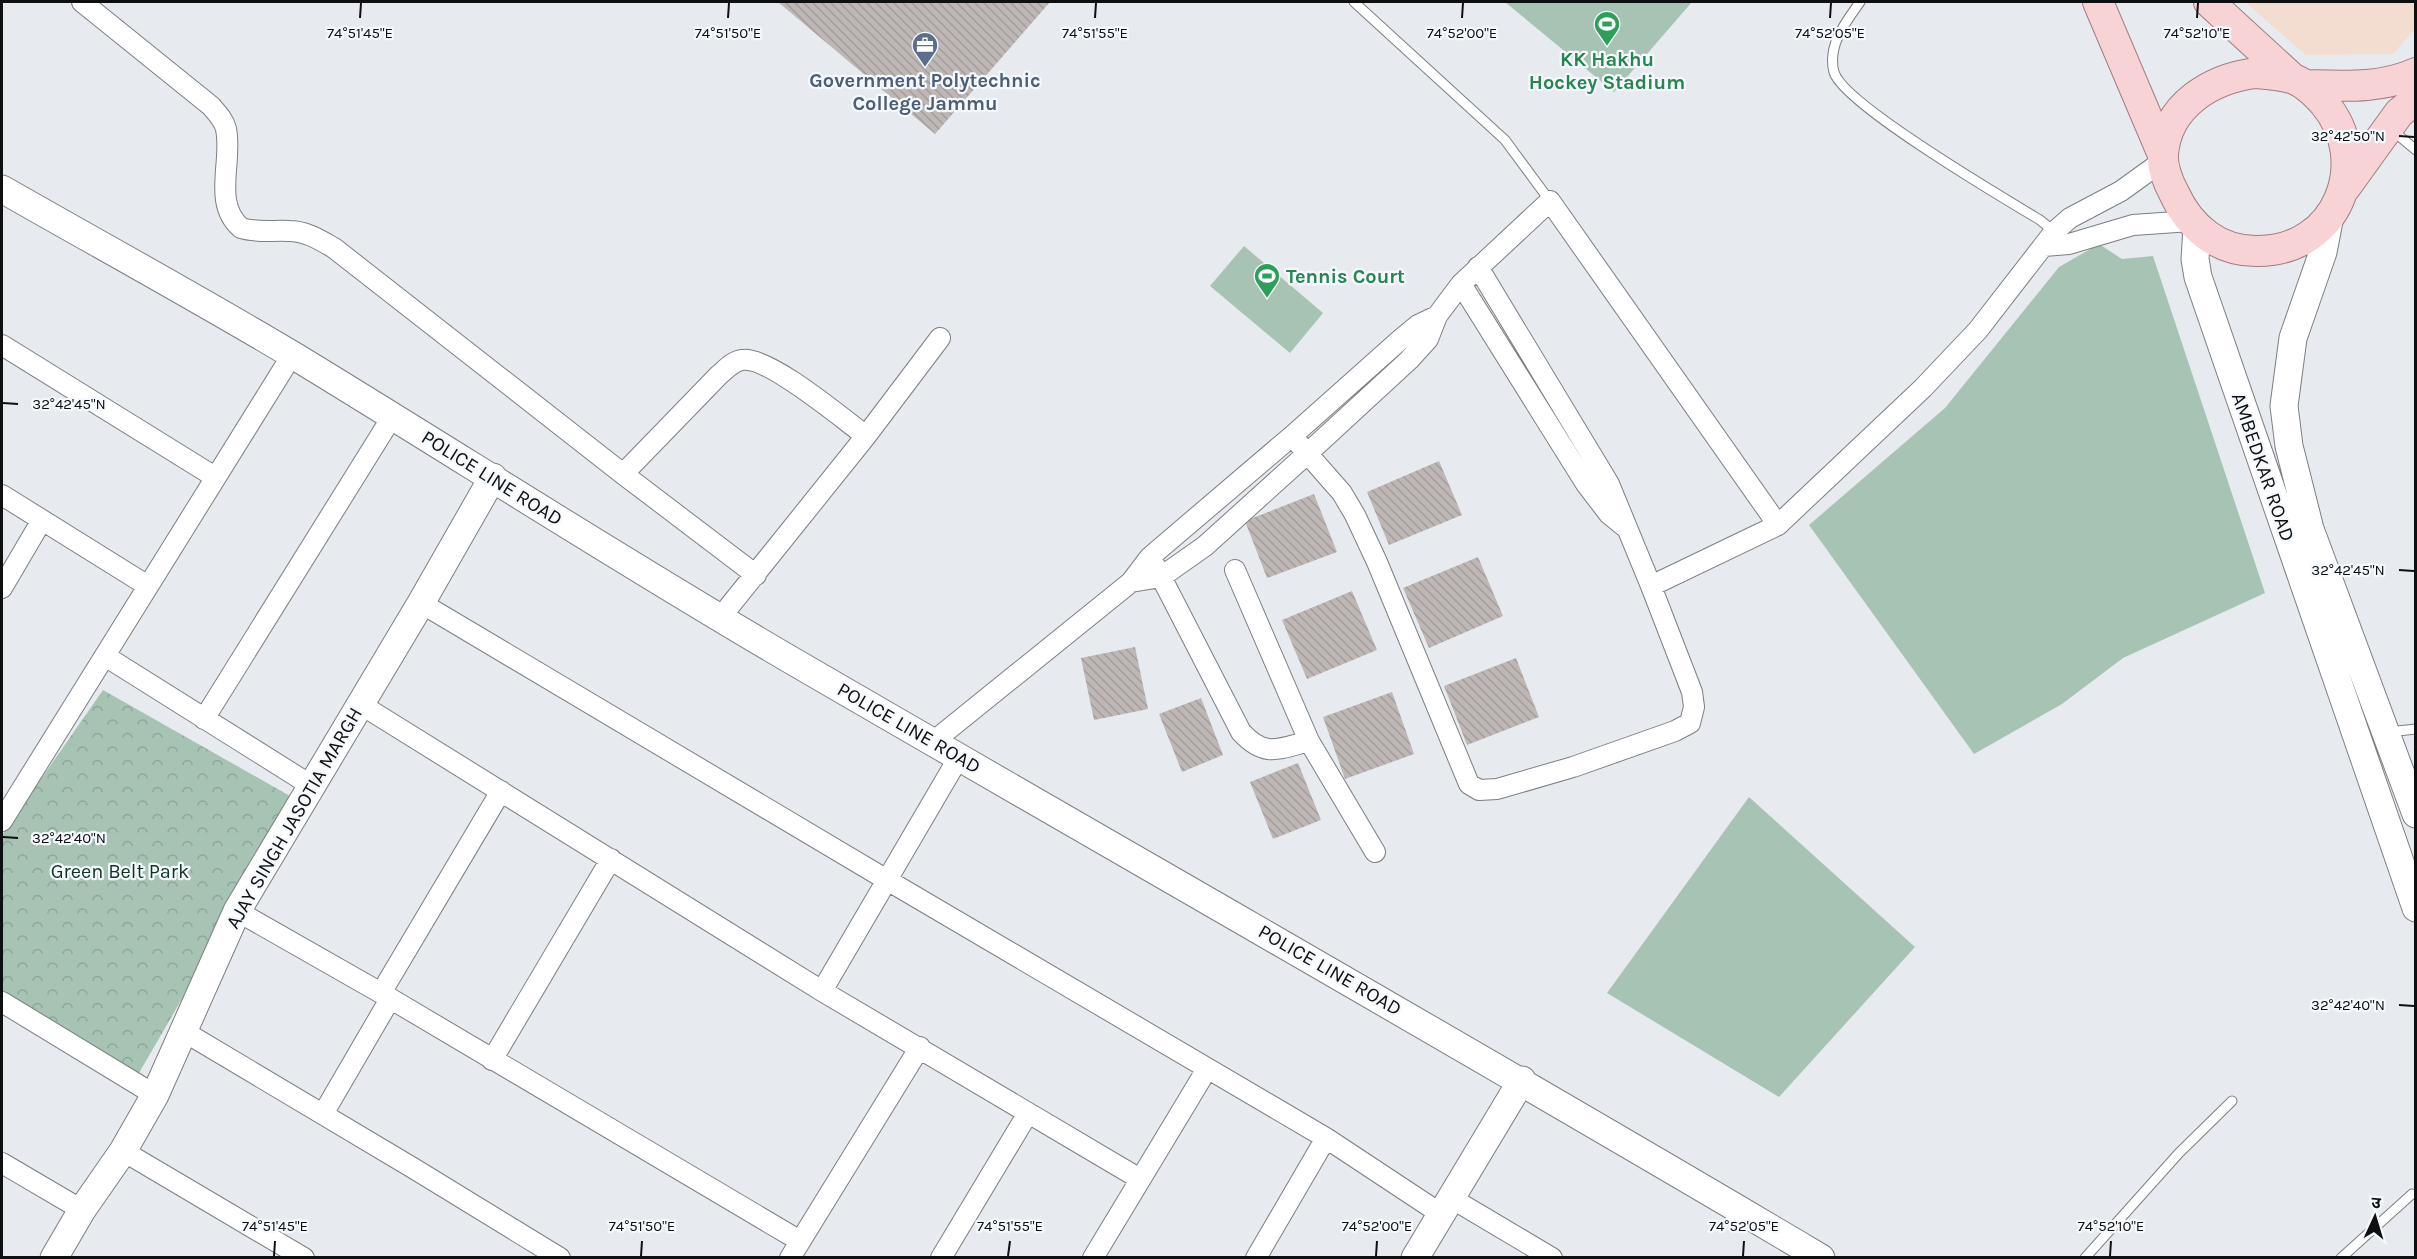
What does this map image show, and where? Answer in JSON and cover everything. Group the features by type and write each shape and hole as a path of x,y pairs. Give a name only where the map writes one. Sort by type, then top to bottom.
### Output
{"main road":[{"path":"2098,2 2163,158 2172,189 2194,225 2229,248 2260,251 2284,248 2317,228 2337,203 2388,127 2415,99"},
{"path":"2209,2 2332,112 2343,132 2347,159 2337,203 2293,338 2284,406 2289,446 2310,529 2415,814"},
{"path":"2163,158 2174,120 2184,106 2208,87 2223,79 2255,73 2298,82 2369,85 2388,83 2415,73"},
{"name":"POLICE LINE ROAD","path":"2,189 292,355 720,618 1522,1080 1821,1257"},
{"name":"AMBEDKAR ROAD","path":"2194,225 2194,259 2198,277 2415,908"},
{"name":"AJAY SINGH JASOTIA MARGH","path":"54,1257 82,1210 123,1151 155,1095 237,911 421,603 493,477"},
{"path":"1415,1257 1522,1080"}],"street":[{"path":"82,2 211,106 224,122 227,142 226,199 236,224 246,230 304,233 334,248 756,575"},
{"path":"1651,586 1778,525 1923,388 1978,330 2056,241 2070,218 2121,191 2163,158"},
{"path":"1131,582 1161,577 1205,546 1309,452 1415,353 1428,339 1437,316 1461,284 1550,201 1778,525"},
{"path":"2056,241 2133,225 2194,225"},
{"path":"1292,436 1309,452 1342,493 1355,515 1377,562 1469,784 1479,790 1497,789 1573,767 1675,731 1690,723 1694,707 1692,692 1651,586 1625,527 1621,509 1609,484 1478,267"},
{"path":"1461,284 1586,484 1610,514 1625,527"},
{"path":"934,741 1131,582 1150,557 1401,339 1418,325 1437,316"},
{"path":"720,618 867,436 940,338"},
{"path":"2,345 215,477"},
{"path":"2,821 292,355"},
{"path":"623,474 719,375 730,365 743,359 753,360 776,370 867,436"},
{"path":"204,720 392,417"},
{"path":"2,495 148,586"},
{"path":"2,588 42,520"},
{"path":"1150,557 1241,732 1260,748 1270,750 1309,741"},
{"path":"1235,570 1309,741 1375,852"},
{"path":"421,603 1326,1138 1446,1206 1552,1257"},
{"path":"105,656 312,786"},
{"path":"360,704 822,991 1140,1179"},
{"path":"822,991 959,757"},
{"path":"323,1114 501,791"},
{"path":"492,1060 611,859"},
{"path":"237,911 492,1060 795,1249 920,1047"},
{"path":"2,1002 155,1095"},
{"path":"183,1031 560,1257"},
{"path":"1093,1257 1207,1069"},
{"path":"941,1257 1028,1113"},
{"path":"1256,1257 1326,1138"},
{"path":"123,1151 304,1257"},
{"path":"2,1163 82,1210"}],"lane":[{"path":"1354,2 1505,140 1550,201"},
{"path":"1860,2 1838,35 1833,48 1833,69 1841,86 2056,241"},
{"path":"2388,127 2415,150"},
{"path":"2386,733 2415,729"},
{"path":"2085,1257 2179,1153 2232,1101"},
{"path":"2341,1257 2412,1194"}],"shaded area":[{"path":"2245,2 2415,2 2415,29 2393,54 2306,55"}],"green space":[{"name":"KK Hakhu Hockey Stadium","path":"1505,2 1692,2 1614,92"},
{"path":"2099,244 2122,259 2153,256 2265,593 2123,658 2062,704 1974,754 1809,525 1945,408 2059,267"},
{"name":"Tennis Court","path":"1244,246 1323,313 1290,353 1210,286"},
{"name":"Green Belt Park","path":"103,690 297,800 139,1073 2,991 2,835"},
{"path":"1749,797 1915,947 1779,1097 1607,993"}],"building":[{"name":"Government Polytechnic College Jammu","path":"778,2 1050,2 935,134"},
{"path":"1439,461 1462,515 1389,545 1367,492"},
{"path":"1314,494 1337,552 1267,578 1245,521"},
{"path":"1478,557 1503,616 1429,648 1403,588"},
{"path":"1352,591 1377,650 1307,679 1282,620"},
{"path":"1135,647 1148,709 1094,720 1081,658"},
{"path":"1516,658 1539,717 1467,745 1444,686"},
{"path":"1392,692 1414,754 1345,779 1323,717"},
{"path":"1201,698 1223,755 1182,772 1159,714"},
{"path":"1298,763 1321,820 1273,839 1250,782"}],"place":[{"name":"KK Hakhu Hockey Stadium","path":"1607,47"},
{"name":"Government Polytechnic College Jammu","path":"925,68"},
{"name":"Tennis Court","path":"1267,299"}]}
